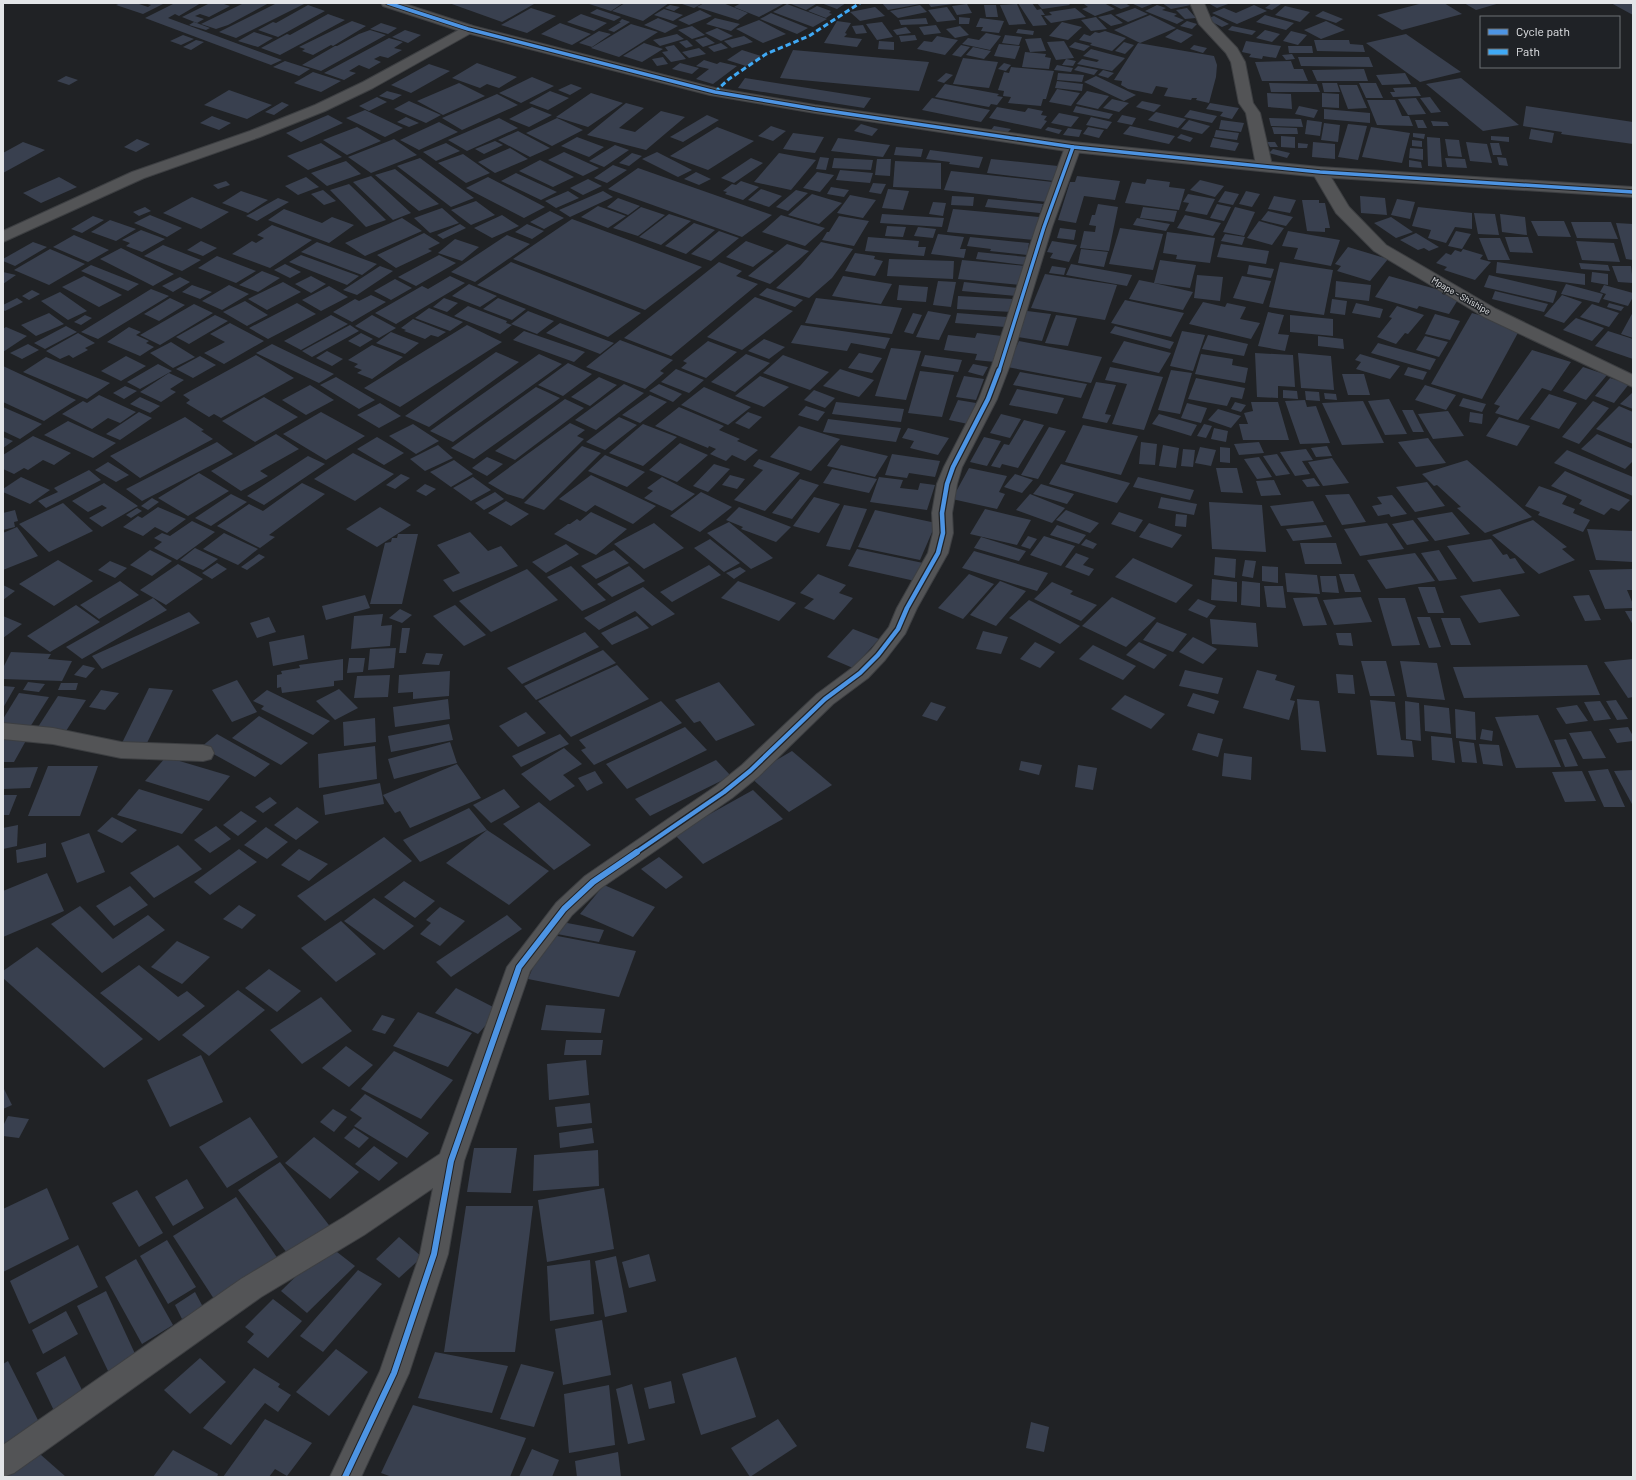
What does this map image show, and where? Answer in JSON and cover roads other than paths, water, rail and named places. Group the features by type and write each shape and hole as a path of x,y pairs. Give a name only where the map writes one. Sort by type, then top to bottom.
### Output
{"street":[{"path":"388,3 468,29 715,92 816,109 1073,147 1320,172 1633,192"},
{"path":"1197,3 1206,24 1232,51 1238,62 1245,99 1253,114 1264,166"},
{"path":"3,237 138,175 255,134 320,108 368,85 468,29"},
{"path":"345,1477 394,1373 434,1254 451,1161 519,967 564,909 593,882 724,792 750,771 824,699 860,673 878,656 898,629 907,608 938,553 943,533 942,513 947,484 953,467 988,399 1001,365 1044,227 1073,147"},
{"name":"Mpape - Shishipe","path":"1320,172 1342,210 1380,248 1490,313 1633,382"},
{"path":"3,732 53,736 121,750 202,754"},
{"path":"3,1463 251,1288 354,1226 451,1161"}]}
